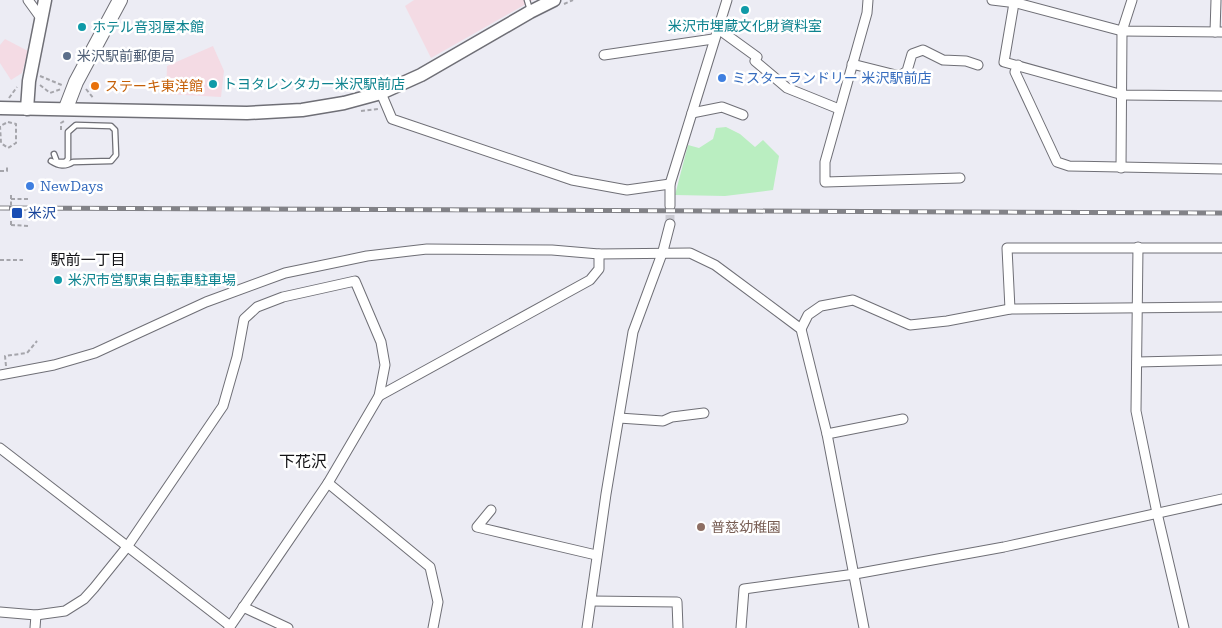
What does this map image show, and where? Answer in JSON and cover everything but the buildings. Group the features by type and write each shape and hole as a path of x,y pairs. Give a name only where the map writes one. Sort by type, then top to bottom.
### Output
{"main road":[{"path":"66,108 76,82 120,0"}],"street":[{"path":"28,0 41,18"},
{"path":"27,109 45,0"},
{"path":"0,108 247,113 302,110 344,103 382,93 421,75 529,6 554,0"},
{"path":"670,206 670,184 727,0"},
{"path":"868,0 867,13 824,162 825,182 960,178"},
{"path":"992,0 1017,2 1122,31 1219,32 1216,0"},
{"path":"1121,168 1122,31 1132,0"},
{"path":"1017,2 1004,62 1123,95 1222,96"},
{"path":"717,28 757,56 755,61 788,88 839,109"},
{"path":"604,55 714,39"},
{"path":"852,64 900,76 908,71 912,54 923,50 943,60 966,61 978,66"},
{"path":"1018,65 1015,72 1057,162 1069,166 1222,169"},
{"path":"382,93 392,118 572,180 627,190 670,184"},
{"path":"692,113 722,107 743,115"},
{"path":"587,628 596,555 634,332 663,252 670,224"},
{"path":"1138,247 1136,411 1157,513 1184,628"},
{"path":"1010,309 1007,248 1222,248"},
{"path":"3,375 54,365 95,353 206,302 285,273 367,256 427,249 552,250 599,254 690,253 715,265 801,329 827,434 864,628"},
{"path":"379,396 590,280 598,269 599,254"},
{"path":"0,448 127,547 229,627 328,483 379,396 385,365 382,342 355,281 283,297 257,307 244,318 237,357 223,406 127,547 84,600 65,611 36,615 0,612"},
{"path":"801,329 808,315 821,306 853,300 910,325 947,321 1010,309 1222,307"},
{"path":"1137,362 1222,360"},
{"path":"618,418 663,421 672,417 704,413"},
{"path":"827,434 903,420"},
{"path":"328,483 430,567 438,602 433,628"},
{"path":"741,628 744,589 855,574 1004,547 1222,499"},
{"path":"491,510 477,527 596,555"},
{"path":"591,601 677,602 678,628"},
{"path":"243,607 288,628"},
{"path":"35,628 36,615"}],"lane":[{"path":"51,161 57,165 68,165 70,160 68,132 71,127 76,125 111,126 116,130 116,156 111,161 70,160 56,162 54,154"}],"path":[{"path":"39,76 55,82 64,86 55,92 45,91 41,87 39,76"},
{"path":"86,85 88,94 94,99 100,100"},
{"path":"9,98 16,87 19,87"},
{"path":"1,123 17,124 16,142 8,150 1,143 1,123"},
{"path":"0,171 8,171 8,167"},
{"path":"11,195 11,226 30,226"},
{"path":"11,199 30,199"},
{"path":"0,260 23,260"},
{"path":"3,375 6,356 26,353 38,341"}],"shaded area":[{"path":"414,0 533,0 431,58 405,6"},
{"path":"5,39 28,51 22,73 11,80 0,63 0,45"},
{"name":"トヨタレンタカー米沢駅前店","path":"213,46 224,71 221,97 166,94 167,66"}],"green space":[{"path":"726,127 740,134 755,147 763,140 779,156 773,190 725,196 675,195 688,145 699,148 713,139 716,128"}],"tunnel":[{"path":"670,206 670,224"}],"railway":[{"path":"0,208 1222,213"}],"place":[{"name":"米沢市埋蔵文化財資料室","path":"745,10"},
{"name":"ホテル音羽屋本館","path":"82,27"},
{"name":"米沢駅前郵便局","path":"67,56"},
{"name":"ミスターランドリー 米沢駅前店","path":"722,78"},
{"name":"トヨタレンタカー米沢駅前店","path":"213,84"},
{"name":"ステーキ東洋館","path":"95,86"},
{"name":"NewDays","path":"30,186"},
{"name":"米沢","path":"17,213"},
{"name":"米沢市営駅東自転車駐車場","path":"58,280"},
{"name":"普慈幼稚園","path":"701,527"}],"district":[{"name":"駅前一丁目","path":"88,260"},
{"name":"下花沢","path":"303,461"}]}
